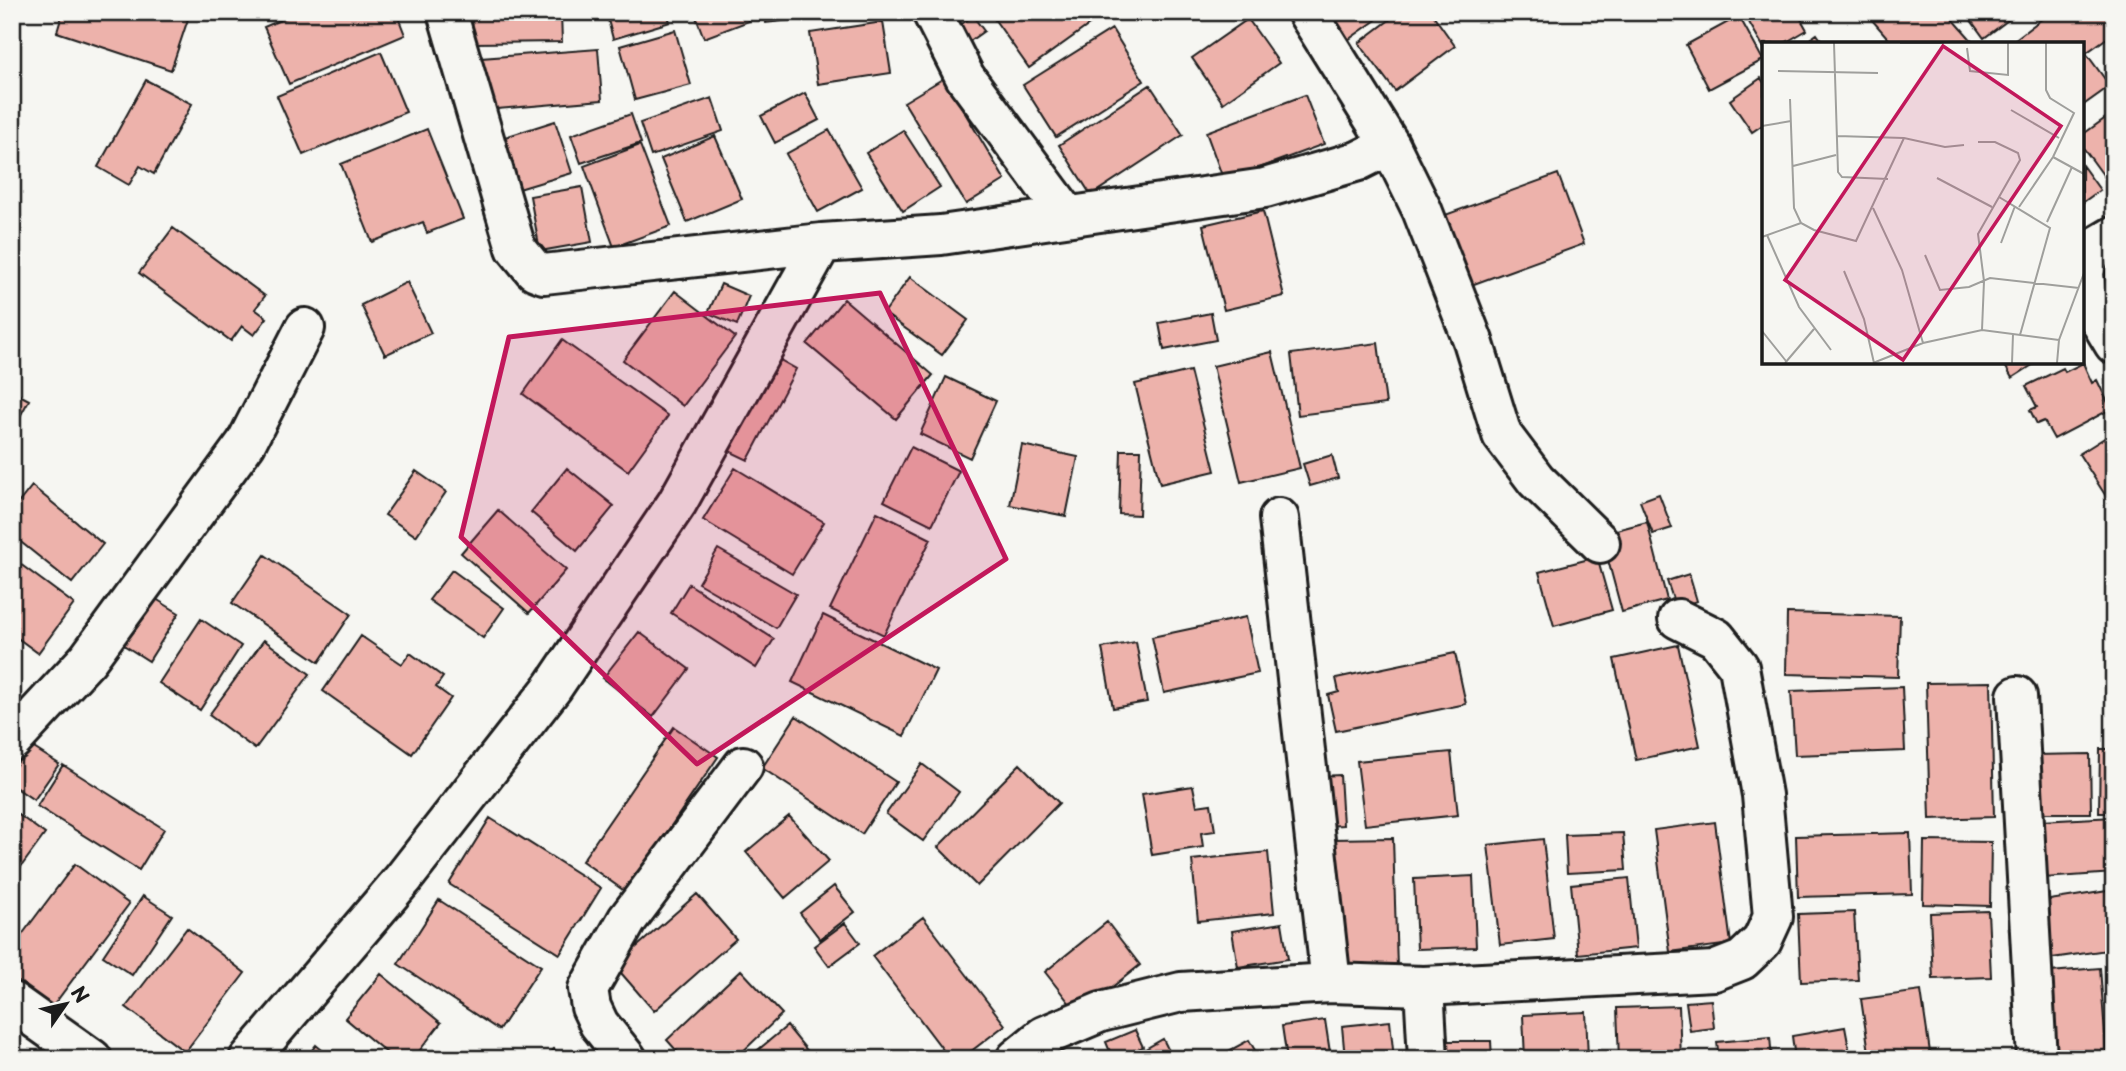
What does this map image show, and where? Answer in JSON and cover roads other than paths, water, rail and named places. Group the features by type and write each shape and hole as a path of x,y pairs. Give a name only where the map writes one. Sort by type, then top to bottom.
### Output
{"street":[{"path":"447,12 516,248 534,270 544,274 822,243 940,234 1265,188 1358,161 1390,145"},
{"path":"932,12 965,77 1067,215"},
{"path":"1307,12 1390,145 1422,210 1468,329 1502,435 1536,480 1600,544"},
{"path":"2114,236 2092,249 2084,272 2087,299 2114,344"},
{"path":"250,1059 404,879 553,687 677,503 822,243"},
{"path":"12,741 88,659 246,443 305,328"},
{"path":"1279,518 1331,983"},
{"path":"1016,1059 1044,1036 1101,1012 1181,992 1331,983 1424,986 1714,971 1742,960 1762,941 1773,917 1762,795 1738,667 1716,638 1678,619"},
{"path":"2017,696 2037,1059"},
{"path":"627,1059 598,1024 588,989 627,920 743,766"},
{"path":"1424,986 1428,1059"},
{"path":"12,1002 92,1059"}]}
